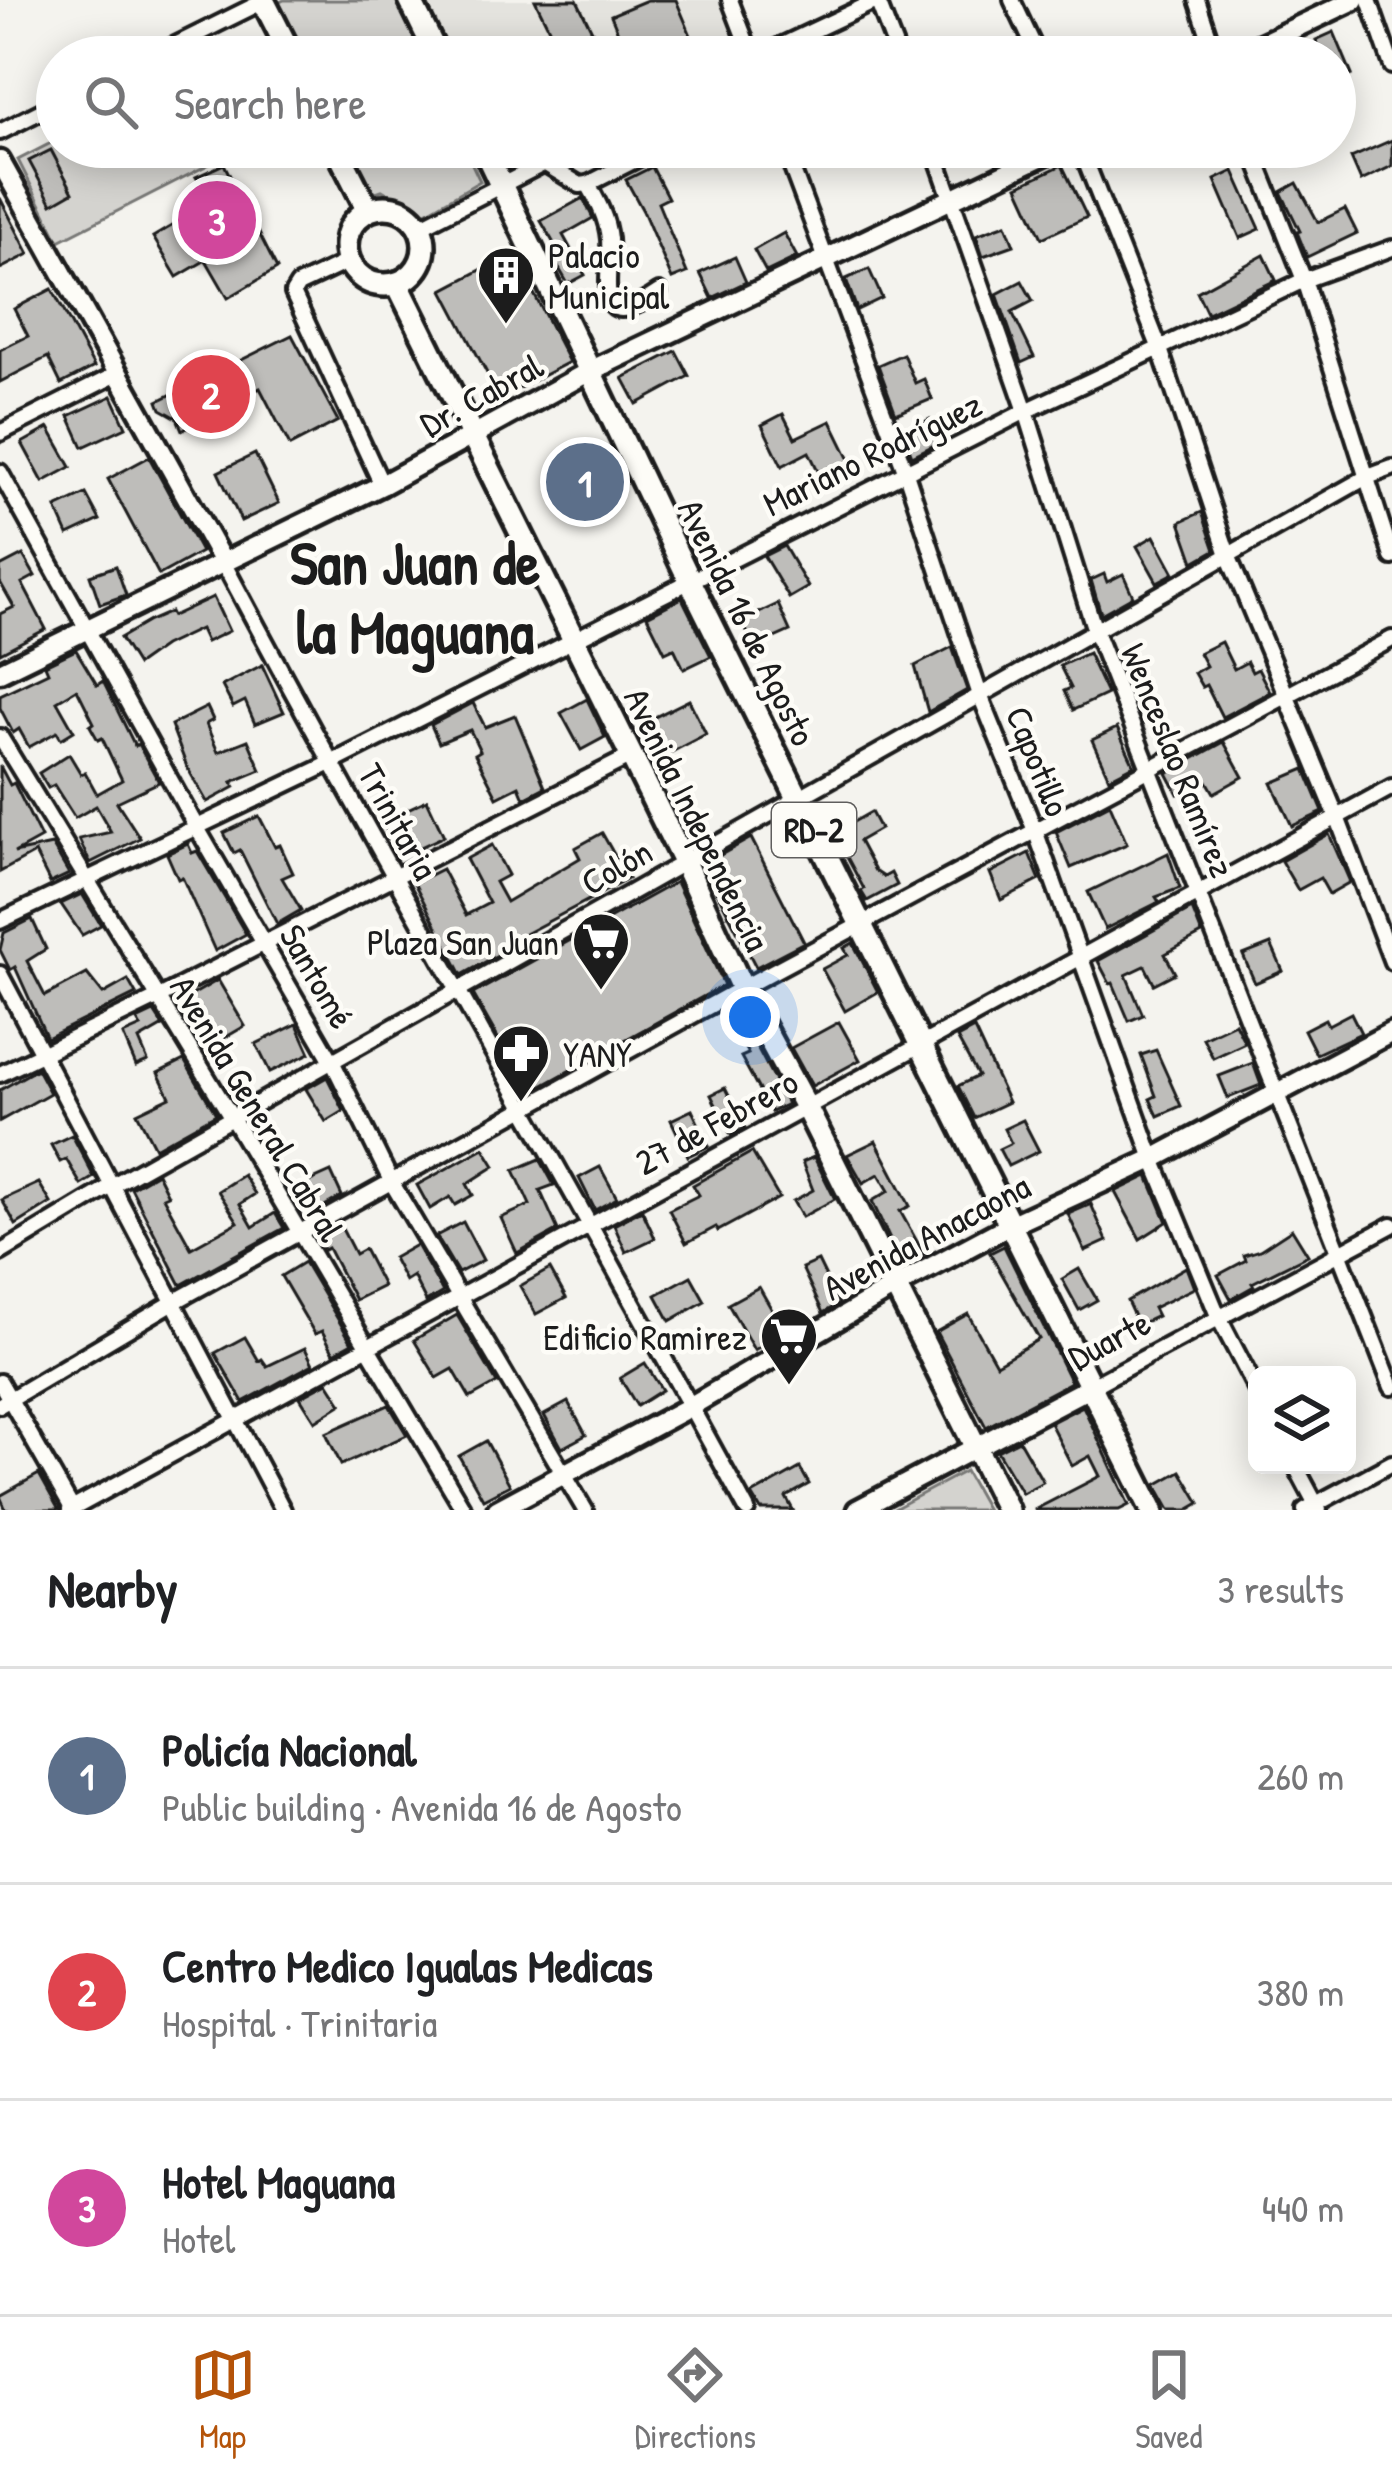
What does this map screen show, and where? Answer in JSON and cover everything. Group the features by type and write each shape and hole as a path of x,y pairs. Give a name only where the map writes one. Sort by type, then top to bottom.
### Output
{"main road":[{"path":"264,0 282,36"},
{"path":"410,0 428,36"},
{"path":"347,168 368,210"},
{"name":"Avenida 16 de Agosto","path":"493,168 688,579 1153,1510"},
{"path":"379,206 403,210 420,227 424,240 418,267 397,284 374,284 349,260 350,226 368,210 379,206"},
{"name":"Avenida Independencia","path":"397,284 742,988 1007,1510"}],"street":[{"path":"193,36 264,0"},
{"path":"730,0 746,36"},
{"path":"800,36 878,0 891,36"},
{"path":"1012,0 1029,36"},
{"path":"1197,0 1209,36"},
{"path":"1278,36 1354,0"},
{"path":"1369,0 1392,66"},
{"path":"0,132 36,114"},
{"name":"Trinitaria","path":"0,161 224,564 329,764 527,1109 747,1510"},
{"path":"420,227 534,168"},
{"path":"552,168 580,185 620,168"},
{"name":"Capotillo","path":"791,168 1153,1160 1219,1318 1248,1374"},
{"name":"Wenceslao Ramírez","path":"941,168 1026,410 1095,631 1392,1387"},
{"name":"Dr. Cabral","path":"0,672 382,485 590,371 1019,168"},
{"path":"1088,168 1160,349 1228,556 1392,962"},
{"path":"1259,168 1304,280 1392,557"},
{"path":"588,184 604,214 610,304 619,308 640,305 659,292"},
{"name":"Mariano Rodríguez","path":"0,921 329,764 1026,410 1304,280 1392,248"},
{"path":"349,260 293,292 382,485"},
{"path":"0,434 119,373"},
{"name":"Colón","path":"0,1253 980,695 1365,478 1392,468"},
{"name":"Santomé","path":"0,472 332,1061 392,1183 585,1510"},
{"path":"5,1402 172,1303 742,988 1392,639"},
{"name":"Avenida General Cabral","path":"0,737 464,1510"},
{"path":"0,1074 631,756"},
{"name":"27 de Febrero","path":"72,1510 1392,787"},
{"path":"0,974 283,1510"},
{"name":"Avenida Anacaona","path":"496,1510 691,1406 1010,1225 1153,1160 1392,1032"},
{"name":"Duarte","path":"857,1510 1392,1225"},
{"path":"0,1382 5,1402 72,1510"},
{"path":"1299,1474 1313,1508 1392,1463"}],"shaded area":[{"path":"284,0 397,0 413,36 289,36 274,5"},
{"path":"420,0 731,0 748,36 437,36"},
{"path":"36,151 36,168 202,168 59,241 18,160"},
{"path":"352,168 474,168 480,181 423,214 382,190 373,193"},
{"path":"965,1471 987,1510 892,1510"}],"building":[{"path":"535,0 577,0 595,36 553,36"},
{"path":"647,0 676,0 691,36 620,36 611,15"},
{"path":"1392,140 1392,166 1361,181 1356,156"},
{"path":"36,158 36,168 60,168 73,192 52,204 29,161"},
{"path":"226,168 277,269 228,298 206,260 177,277 153,237 212,202 196,177"},
{"path":"653,168 668,198 658,203 687,273 672,279 626,180"},
{"path":"1063,168 1087,217 1042,238 1018,186"},
{"path":"1234,171 1260,229 1240,238 1215,180"},
{"path":"1297,183 1318,222 1345,209 1357,233 1307,257 1281,192"},
{"path":"0,198 29,254 0,269"},
{"path":"583,198 593,218 563,235 585,275 568,284 553,258 560,254 541,221"},
{"path":"1006,224 1014,245 983,256 976,235"},
{"path":"784,233 797,257 766,272 754,250"},
{"name":"Palacio Municipal","path":"513,253 569,362 500,398 443,290"},
{"path":"1264,255 1276,280 1207,313 1197,292"},
{"path":"735,257 746,282 712,298 700,273"},
{"path":"869,269 882,298 857,310 846,279"},
{"path":"1022,281 1033,301 1012,312 1034,357 1021,363 997,294"},
{"path":"52,289 94,367 61,384 48,357 0,382 0,350 28,336 14,309"},
{"path":"292,335 338,421 290,446 260,388 182,430 177,418 161,409 158,401"},
{"path":"676,351 689,376 637,404 623,378"},
{"path":"903,354 915,383 924,379 932,399 896,414 878,365"},
{"path":"112,396 126,427 83,447 69,416"},
{"path":"783,414 795,438 831,421 855,470 825,485 809,452 782,466 762,425"},
{"path":"930,419 942,441 912,456 903,433"},
{"path":"49,428 71,467 43,482 22,443"},
{"path":"255,454 279,503 241,521 218,472"},
{"path":"149,457 201,552 159,575 108,479"},
{"path":"86,494 100,520 68,535 56,508"},
{"path":"1202,512 1215,550 1194,562 1180,522"},
{"path":"1154,536 1174,573 1157,582 1137,546"},
{"path":"784,546 808,587 789,598 764,556"},
{"path":"23,555 35,576 22,583 46,629 0,653 0,614 14,607 0,582 0,567"},
{"path":"116,566 126,595 100,604 90,575"},
{"path":"1104,574 1107,582 1123,574 1133,596 1101,614 1091,580"},
{"path":"213,597 229,631 206,642 200,629 137,665 120,638 149,621"},
{"path":"682,598 711,656 684,669 674,648 665,652 647,616"},
{"path":"778,604 790,631 754,647 742,621"},
{"path":"1221,642 1234,669 1247,662 1252,672 1258,669 1270,692 1222,717 1206,685 1202,687 1194,673 1206,666 1199,653"},
{"path":"952,647 967,690 928,712 915,666"},
{"path":"76,650 97,685 103,681 159,782 117,802 140,838 90,863 79,839 111,832 96,806 75,818 54,785 48,788 39,773 69,754 97,794 122,780 102,738 98,740 90,726 94,723 77,689 57,701 74,731 61,739 57,732 29,747 19,729 13,733 0,708 0,695 48,672 45,665"},
{"path":"1088,653 1107,694 1073,710 1064,691 1071,688 1060,666"},
{"path":"262,665 284,712 255,724 245,701 233,707 222,686"},
{"path":"587,699 605,737 581,750 561,713"},
{"path":"689,700 706,734 662,757 645,722"},
{"path":"473,703 485,727 515,715 545,787 524,798 519,786 497,797 475,754 480,751 470,730 439,743 431,725"},
{"path":"207,707 213,720 206,724 218,752 248,740 261,770 232,782 235,787 207,802 171,725"},
{"path":"1117,728 1134,765 1109,778 1092,740"},
{"path":"1224,742 1243,777 1214,793 1206,779 1178,794 1167,773"},
{"path":"0,766 10,785 14,783 41,838 14,853 52,845 69,874 50,883 35,853 0,872"},
{"path":"1305,769 1323,812 1292,826 1272,783"},
{"path":"427,800 444,836 399,857 382,821"},
{"path":"1110,804 1127,844 1071,868 1056,832"},
{"path":"871,812 880,829 859,841 875,871 884,877 891,873 897,885 867,901 834,833"},
{"path":"259,816 293,873 282,878 301,910 277,924 240,850 234,853 224,833"},
{"path":"602,833 628,879 523,935 526,939 462,975 414,883 442,869 466,915 489,903 466,859 492,845 508,875 495,882 506,902 580,858 575,848"},
{"path":"1329,834 1350,882 1329,894 1320,878 1298,890 1281,861"},
{"path":"751,838 804,942 756,967 703,865"},
{"path":"188,844 192,853 197,851 246,934 215,951 167,854"},
{"path":"1029,853 1040,880 1001,900 990,873"},
{"path":"1168,853 1180,888 1156,897 1159,902 1105,929 1088,892"},
{"name":"Plaza San Juan","path":"676,882 724,985 529,1093 473,994"},
{"path":"82,894 101,925 82,935 61,904"},
{"path":"1192,909 1202,934 1165,954 1175,973 1154,984 1145,966 1126,975 1143,1015 1129,1021 1098,961"},
{"path":"32,919 46,949 27,961 45,996 87,974 103,994 128,980 136,994 47,1038 15,967 10,970 0,950 4,933"},
{"path":"853,943 878,992 845,1011 822,969 848,955 844,948"},
{"path":"1271,944 1283,971 1255,983 1243,955"},
{"path":"218,980 245,1026 209,1047 182,1001"},
{"path":"738,1011 787,1104 771,1112 741,1057 748,1054 728,1017"},
{"path":"154,1012 163,1026 139,1040 148,1061 136,1066 123,1035 141,1027 137,1020"},
{"path":"1351,1013 1361,1033 1316,1054 1304,1030"},
{"path":"839,1022 860,1060 812,1086 791,1048"},
{"path":"1235,1023 1245,1043 1213,1058 1203,1038"},
{"path":"297,1024 310,1053 270,1072 256,1044"},
{"path":"974,1029 1008,1102 974,1118 958,1086 978,1076 957,1038"},
{"path":"1156,1050 1181,1106 1158,1116 1141,1055"},
{"path":"184,1060 216,1114 155,1148 137,1113 170,1097 158,1073"},
{"path":"1253,1063 1261,1085 1228,1098 1219,1076"},
{"path":"37,1069 50,1093 0,1121 0,1090"},
{"path":"327,1077 344,1111 326,1122 306,1089"},
{"path":"725,1088 745,1128 731,1135 711,1095"},
{"path":"692,1110 709,1146 688,1156 671,1120"},
{"path":"1023,1120 1039,1151 1008,1166 999,1149 1011,1143 1004,1129"},
{"path":"72,1135 94,1177 81,1185 51,1145"},
{"path":"876,1141 910,1206 900,1211 924,1254 902,1266 872,1201 889,1191 879,1174 863,1183 847,1155"},
{"path":"484,1148 495,1166 467,1184 473,1195 455,1205 450,1197 430,1209 417,1185"},
{"path":"752,1152 779,1198 686,1243 669,1210 699,1195 693,1185"},
{"path":"814,1157 835,1199 802,1217 793,1201 813,1190 802,1162"},
{"path":"540,1159 554,1185 540,1190 558,1230 517,1253 501,1218 530,1205 514,1170"},
{"path":"600,1167 617,1198 595,1210 579,1178"},
{"path":"331,1172 342,1196 314,1212 302,1185"},
{"path":"157,1173 168,1195 163,1197 191,1248 238,1222 218,1191 243,1175 255,1194 240,1204 253,1227 275,1213 284,1228 181,1285 131,1188"},
{"path":"1148,1176 1167,1222 1140,1239 1115,1192"},
{"path":"39,1183 51,1203 16,1225 2,1200"},
{"path":"1091,1204 1107,1241 1085,1251 1068,1214"},
{"path":"642,1210 655,1238 626,1252 614,1225"},
{"path":"463,1222 483,1260 458,1273 436,1236"},
{"path":"340,1225 355,1254 364,1249 383,1286 355,1300 318,1237"},
{"path":"1292,1229 1308,1255 1231,1299 1218,1275"},
{"path":"416,1245 443,1292 426,1302 413,1276 405,1281 393,1258"},
{"path":"1004,1246 1071,1382 986,1427 936,1332 968,1314 996,1364 1039,1339 990,1253"},
{"path":"818,1261 839,1304 823,1313 802,1268"},
{"path":"304,1262 352,1343 334,1353 322,1331 315,1334 281,1276"},
{"path":"1186,1267 1194,1288 1153,1308 1157,1316 1138,1325 1127,1301"},
{"path":"550,1269 566,1298 536,1314 520,1286"},
{"path":"1079,1269 1097,1300 1079,1310 1062,1279"},
{"path":"691,1276 705,1301 670,1321 656,1295"},
{"path":"759,1287 785,1333 754,1350 728,1304"},
{"path":"457,1315 497,1383 470,1398 453,1369 437,1378 414,1340"},
{"path":"245,1337 267,1366 305,1348 313,1364 243,1402 215,1353"},
{"path":"645,1363 662,1390 637,1406 620,1378"},
{"path":"328,1382 342,1404 315,1421 300,1397"},
{"path":"568,1402 586,1435 562,1448 544,1415"},
{"path":"389,1405 407,1435 341,1465 326,1433"},
{"path":"1083,1406 1129,1505 1119,1510 1034,1510 1100,1476 1090,1456 1072,1466 1050,1423"},
{"path":"1019,1440 1043,1482 1022,1493 997,1451"},
{"path":"486,1441 510,1485 483,1499 459,1456"},
{"path":"800,1468 809,1484 786,1497 793,1510 761,1510 752,1495"},
{"path":"1181,1471 1200,1503 1188,1510 1170,1510 1156,1485"},
{"path":"39,1474 59,1510 6,1510 0,1496"}],"place":[{"name":"Hotel Maguana","path":"217,220"},
{"name":"Palacio Municipal","path":"506,326"},
{"name":"Centro Medico Igualas Medicas","path":"211,394"},
{"name":"Policía Nacional","path":"585,482"},
{"name":"Plaza San Juan","path":"601,992"},
{"name":"YANY","path":"521,1104"},
{"name":"Edificio Ramirez","path":"789,1387"}],"district":[{"name":"San Juan de la Maguana","path":"415,596"}]}
